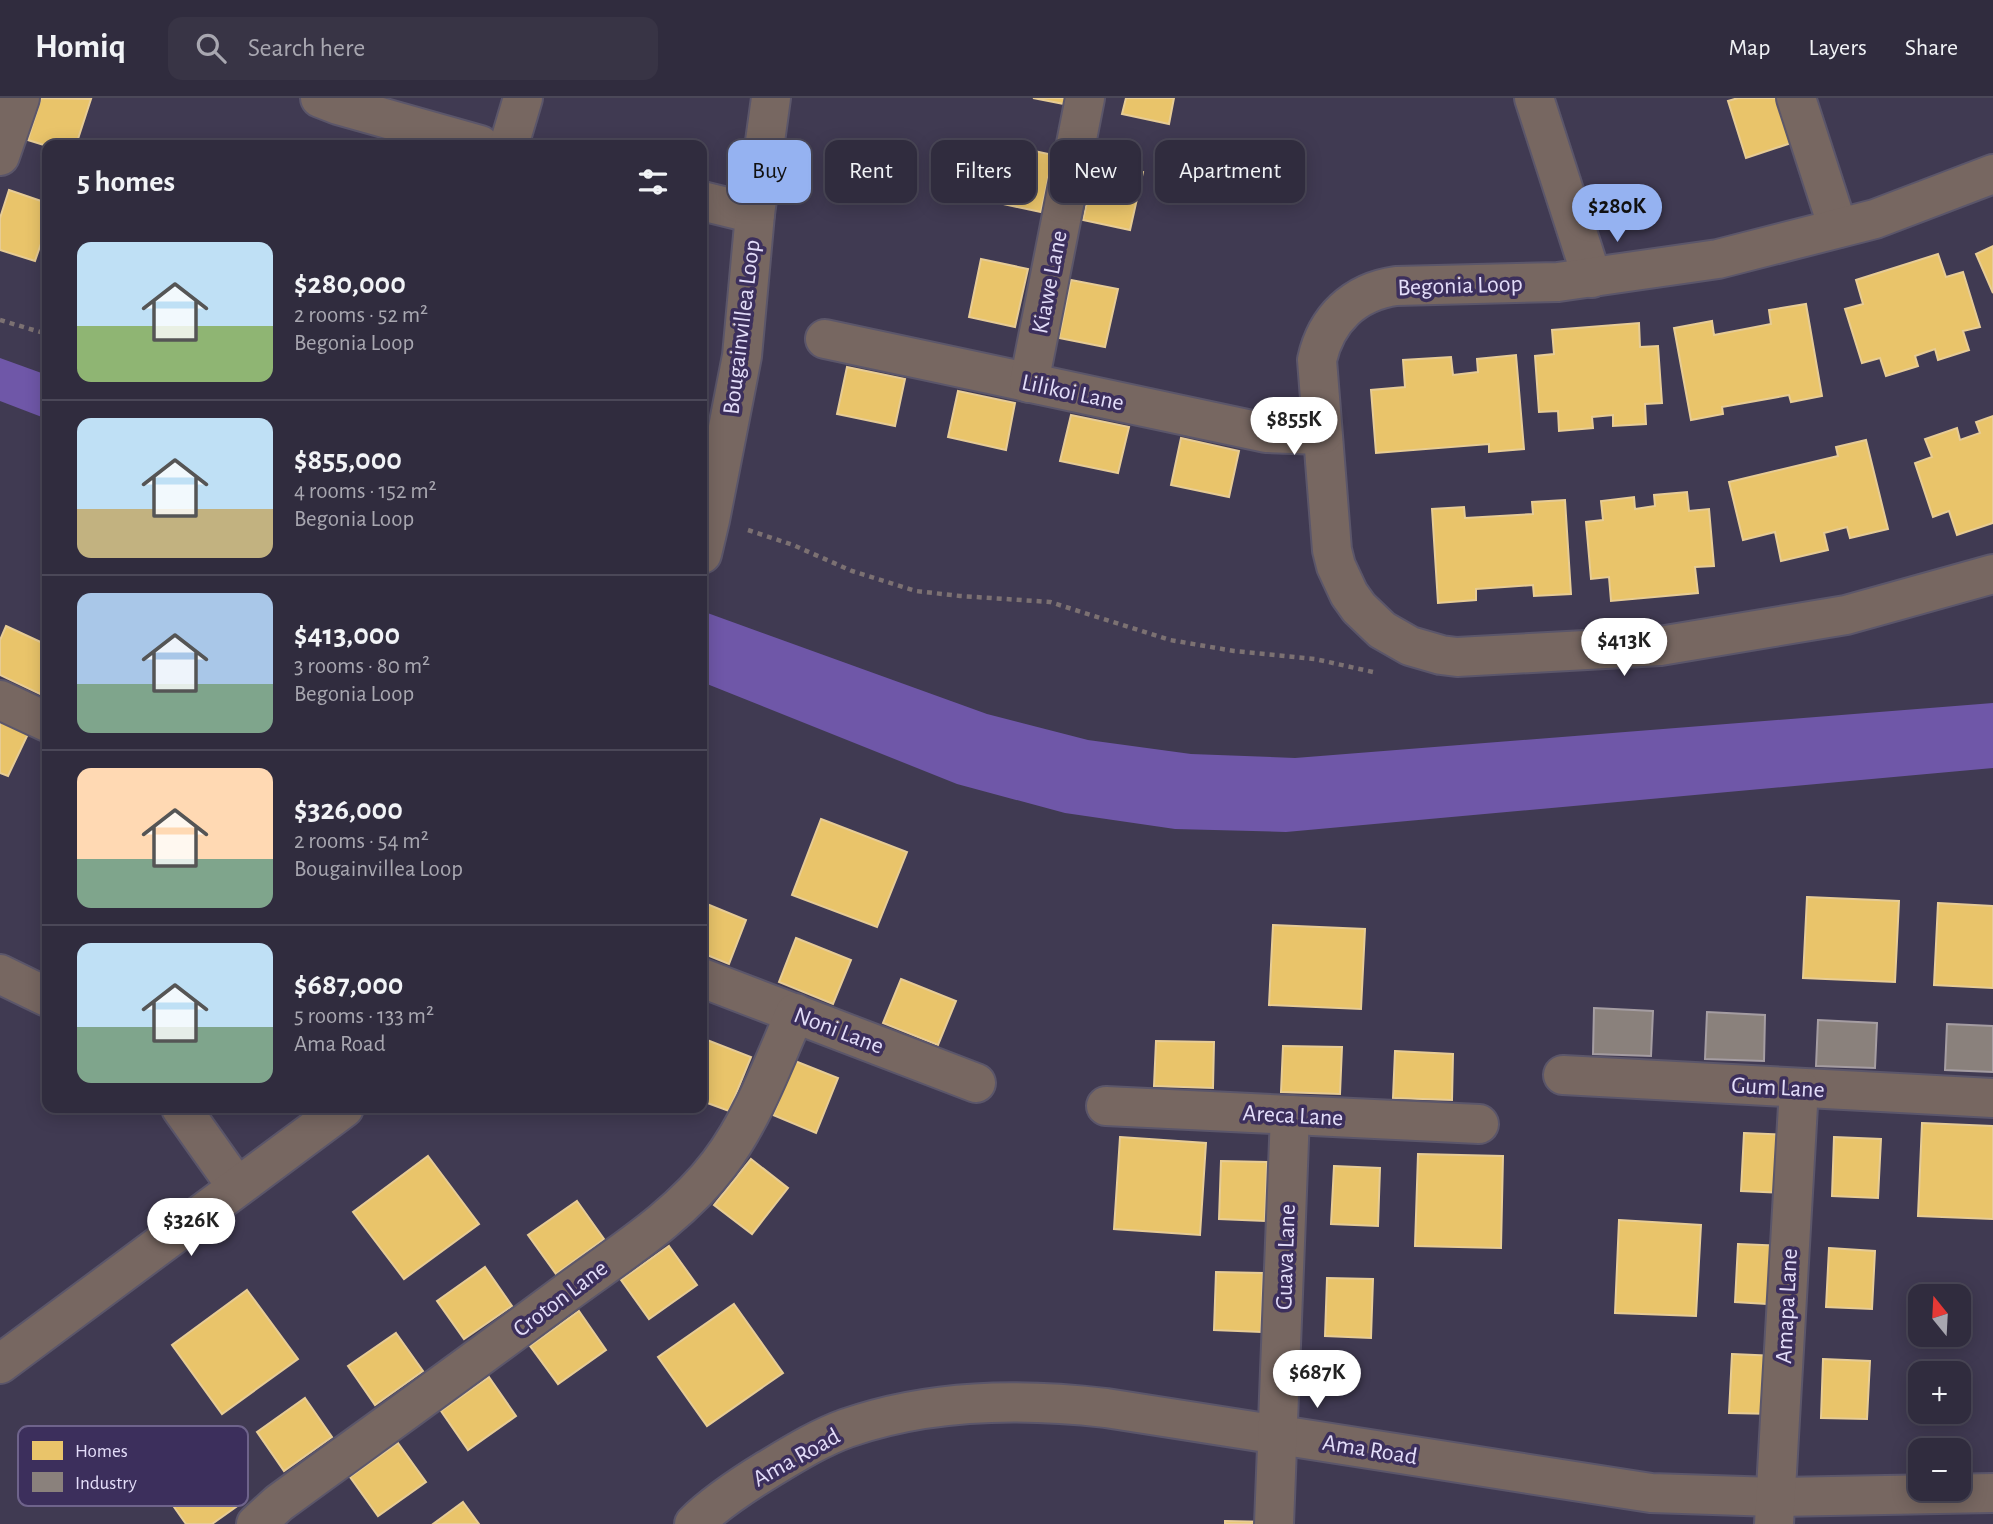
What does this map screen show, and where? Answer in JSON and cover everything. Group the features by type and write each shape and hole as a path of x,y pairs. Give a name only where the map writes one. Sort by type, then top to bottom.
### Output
{"street":[{"path":"0,156 20,98"},
{"path":"320,98 463,140"},
{"path":"510,140 523,98"},
{"name":"Bougainvillea Loop","path":"707,533 742,356 755,214 771,98"},
{"name":"Kiawe Lane","path":"1029,383 1085,98"},
{"path":"1534,98 1592,278"},
{"path":"1796,98 1838,228"},
{"name":"Begonia Loop","path":"1993,174 1875,219 1718,259 1558,282 1396,286 1377,290 1343,309 1331,324 1317,360 1332,550 1342,580 1359,608 1382,630 1410,646 1441,656 1473,657 1660,646 1846,615 1993,574"},
{"path":"707,202 755,214"},
{"name":"Lilikoi Lane","path":"825,339 1266,433 1322,435"},
{"path":"0,700 42,720"},
{"path":"0,974 42,995"},
{"name":"Noni Lane","path":"707,980 976,1083"},
{"name":"Croton Lane","path":"256,1524 279,1503 647,1233 697,1190 719,1164 743,1128 795,1013"},
{"name":"Gum Lane","path":"1563,1075 1993,1098"},
{"name":"Amapa Lane","path":"1774,1511 1799,1088"},
{"name":"Areca Lane","path":"1106,1106 1479,1124"},
{"path":"185,1113 237,1187"},
{"path":"0,1364 337,1113"},
{"name":"Guava Lane","path":"1274,1524 1290,1115"},
{"name":"Ama Road","path":"694,1524 706,1511 747,1482 797,1452 846,1429 899,1413 947,1404 1053,1402 1278,1434 1651,1493 1707,1497 1774,1511 1993,1493"}],"path":[{"path":"0,320 42,333"}],"shaded area":[{"path":"0,358 42,373 42,417 0,401"},
{"path":"707,613 987,714 1088,740 1191,754 1295,758 1993,703 1993,768 1286,832 1175,829 1065,813 957,784 707,684"}],"building: Homes":[{"path":"41,98 91,99 78,140 42,140 42,144 28,140"},
{"path":"1033,98 1065,98 1064,104"},
{"path":"1126,98 1174,98 1169,124 1122,114"},
{"path":"1738,98 1777,98 1791,143 1746,158 1728,101"},
{"path":"1036,151 1050,154 1050,169 1041,212 999,203 1036,203"},
{"path":"9,190 42,201 42,241 35,261 0,250 0,218"},
{"path":"1087,203 1136,203 1130,230 1083,220"},
{"path":"1993,246 1993,293 1976,254"},
{"path":"1938,254 1946,277 1963,272 1980,327 1963,331 1969,350 1938,360 1935,349 1915,356 1918,366 1886,376 1880,358 1862,363 1845,309 1863,304 1856,280"},
{"path":"981,259 1028,269 1015,327 969,317"},
{"path":"1071,280 1118,289 1105,347 1059,338"},
{"path":"1806,304 1822,396 1791,402 1789,395 1722,407 1723,414 1691,420 1674,328 1712,321 1714,335 1771,324 1769,310"},
{"path":"1639,323 1640,347 1658,346 1662,403 1645,404 1646,424 1613,426 1613,415 1592,417 1593,428 1559,431 1558,411 1539,412 1535,356 1554,354 1552,330"},
{"path":"1516,355 1524,449 1489,452 1489,444 1376,453 1371,390 1405,387 1403,360 1451,357 1453,375 1478,372 1477,359"},
{"path":"847,367 905,379 895,426 837,414"},
{"path":"958,391 1015,403 1006,450 948,437"},
{"path":"1071,415 1129,427 1118,473 1060,461"},
{"path":"1993,416 1993,523 1957,535 1949,511 1933,517 1915,463 1932,457 1925,439 1957,428 1960,440 1980,433 1976,422"},
{"path":"1181,438 1239,451 1229,497 1171,485"},
{"path":"1866,440 1888,529 1850,538 1847,527 1824,533 1828,550 1781,561 1775,532 1743,540 1729,482 1838,456 1836,447"},
{"path":"1687,492 1689,511 1709,509 1714,566 1695,567 1698,593 1611,601 1609,577 1591,579 1586,522 1603,520 1601,501 1634,497 1635,509 1655,506 1654,495"},
{"path":"1565,500 1571,594 1534,596 1533,585 1476,589 1476,600 1438,603 1432,509 1464,507 1465,518 1533,514 1532,502"},
{"path":"6,626 42,643 40,694 0,675 0,640"},
{"path":"0,721 28,734 8,776 0,773"},
{"path":"821,819 907,852 877,927 792,895"},
{"path":"1807,897 1899,901 1895,982 1803,978"},
{"path":"1938,903 1993,906 1993,988 1934,985"},
{"path":"707,904 746,920 729,964 707,955"},
{"path":"1273,925 1365,929 1361,1009 1269,1005"},
{"path":"796,938 851,960 833,1004 779,982"},
{"path":"901,979 956,1001 938,1045 883,1023"},
{"path":"707,1040 751,1057 729,1111 707,1103"},
{"path":"1156,1041 1214,1042 1213,1088 1154,1086"},
{"path":"1283,1046 1342,1047 1340,1094 1281,1092"},
{"path":"1395,1051 1453,1054 1452,1100 1393,1098"},
{"path":"795,1061 838,1078 816,1133 773,1115"},
{"path":"1922,1123 1993,1126 1993,1219 1918,1216"},
{"path":"1744,1133 1790,1135 1787,1193 1741,1191"},
{"path":"1120,1137 1206,1143 1200,1235 1114,1229"},
{"path":"1834,1137 1881,1139 1878,1198 1832,1196"},
{"path":"1418,1154 1503,1156 1501,1248 1415,1246"},
{"path":"428,1156 479,1224 404,1279 353,1212"},
{"path":"751,1159 788,1188 752,1234 714,1205"},
{"path":"1221,1161 1267,1162 1265,1221 1219,1219"},
{"path":"1334,1166 1380,1168 1378,1226 1331,1224"},
{"path":"577,1201 604,1239 556,1274 528,1235"},
{"path":"1619,1220 1701,1225 1696,1316 1615,1313"},
{"path":"1738,1244 1785,1246 1782,1305 1735,1302"},
{"path":"669,1246 697,1285 649,1319 621,1280"},
{"path":"1829,1248 1875,1251 1872,1309 1826,1307"},
{"path":"485,1267 512,1306 464,1339 437,1301"},
{"path":"1216,1272 1263,1273 1261,1332 1214,1330"},
{"path":"1327,1278 1373,1279 1371,1338 1325,1336"},
{"path":"247,1290 298,1359 222,1414 172,1345"},
{"path":"734,1304 783,1373 707,1426 658,1357"},
{"path":"579,1311 606,1350 558,1384 530,1346"},
{"path":"396,1333 423,1371 375,1405 348,1366"},
{"path":"1732,1354 1777,1356 1775,1414 1729,1413"},
{"path":"1823,1359 1870,1361 1867,1419 1821,1418"},
{"path":"489,1377 516,1416 468,1450 441,1411"},
{"path":"305,1398 332,1437 284,1471 257,1432"},
{"path":"398,1443 426,1482 378,1516 350,1477"},
{"path":"463,1502 479,1524 433,1524"},
{"path":"173,1506 237,1506 212,1524 186,1524"},
{"path":"1225,1521 1271,1522 1271,1524 1225,1524"}],"building: Industry":[{"path":"1594,1008 1653,1011 1651,1056 1593,1054"},
{"path":"1707,1012 1765,1015 1764,1061 1705,1059"},
{"path":"1818,1020 1877,1023 1875,1068 1816,1066"},
{"path":"1947,1024 1993,1026 1993,1072 1945,1070"}]}
